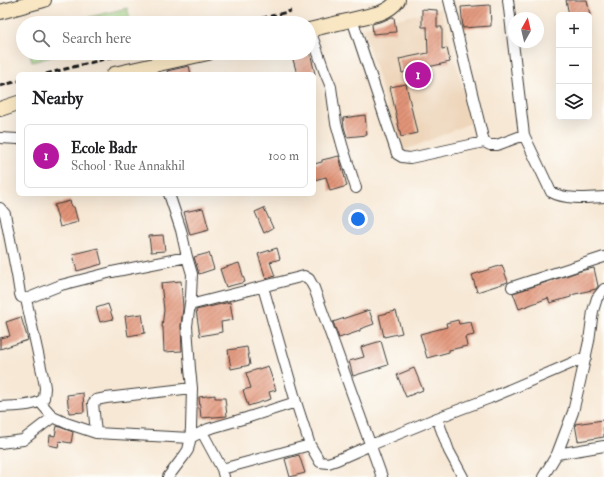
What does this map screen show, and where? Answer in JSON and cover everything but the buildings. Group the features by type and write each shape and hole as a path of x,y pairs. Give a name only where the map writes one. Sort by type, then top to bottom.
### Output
{"street":[{"path":"0,12 44,0"},
{"path":"316,28 388,10 394,6 398,0"},
{"path":"449,0 484,142"},
{"path":"508,0 524,135 551,192 557,195 584,199 604,197"},
{"path":"352,19 397,154 402,157 410,158 484,142 490,145 497,145 524,135"},
{"path":"316,47 331,87 336,123 356,188"},
{"path":"123,72 177,60"},
{"path":"0,109 16,104"},
{"path":"0,138 16,138"},
{"path":"168,477 188,450 192,417 192,388 187,326 192,296 192,274 181,230 170,196"},
{"path":"0,208 5,214 20,294 21,297 26,299 61,285 112,272 187,258"},
{"path":"512,287 604,257"},
{"path":"190,305 304,276 309,279 314,288 382,477"},
{"path":"263,287 310,445 320,462 328,463 490,398 586,357"},
{"path":"543,477 558,454 573,412 586,357 593,311 597,298 604,289"},
{"path":"0,407 31,404 40,402 44,398 45,388 26,299"},
{"path":"96,433 93,403 96,400 192,388"},
{"path":"40,402 53,417 96,433 190,438 214,427 296,402"},
{"path":"0,443 23,440 53,417"},
{"path":"437,418 448,451 463,477"},
{"path":"202,432 223,473 310,445"},
{"path":"558,454 604,446"}],"shaded area":[{"path":"440,8 473,122 401,152 363,28"}],"green space":[{"path":"127,8 129,16 94,16"}],"railway":[{"path":"271,16 291,11"},
{"path":"54,72 101,60"},
{"path":"0,86 16,82"}],"place":[{"name":"Ecole Badr","path":"418,75"}]}
